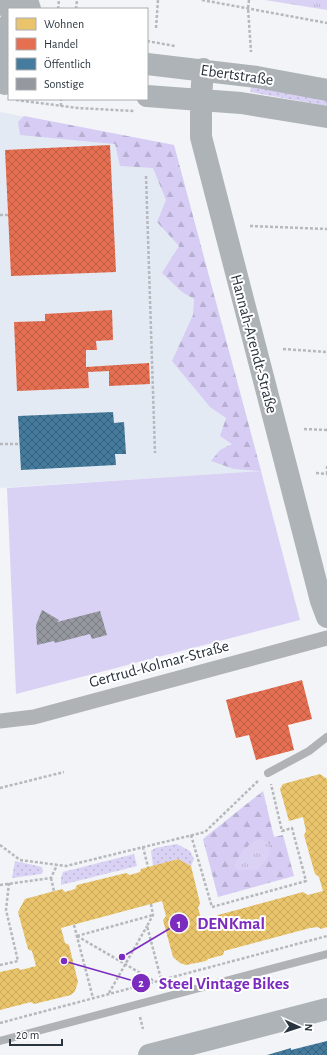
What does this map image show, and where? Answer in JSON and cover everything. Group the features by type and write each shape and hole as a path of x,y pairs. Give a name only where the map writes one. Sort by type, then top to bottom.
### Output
{"main road":[{"path":"6,88 5,57 8,32"},
{"name":"Ebertstraße","path":"148,64 203,69 327,90"},
{"name":"Hannah-Arendt-Straße","path":"203,69 201,137 321,602 327,617"},
{"name":"Ebertstraße","path":"145,104 201,99 241,103 327,117"},
{"path":"149,1055 327,1009"}],"street":[{"name":"Gertrud-Kolmar-Straße","path":"0,721 34,716 327,638"}],"lane":[{"path":"268,773 309,751 327,737"},
{"path":"0,1040 327,954"}],"path":[{"path":"156,28 158,0"},
{"path":"202,0 327,23"},
{"path":"249,0 248,8 251,52"},
{"path":"43,100 61,106 145,104"},
{"path":"61,100 61,106"},
{"path":"146,176 155,453"},
{"path":"0,215 8,215"},
{"path":"250,226 327,229"},
{"path":"283,350 327,352"},
{"path":"304,429 327,430"},
{"path":"0,444 19,444"},
{"path":"316,473 327,474 327,466"},
{"path":"0,788 64,772"},
{"path":"0,845 20,860 66,866 191,836 205,832 268,773 282,831 292,828 306,881 212,907 191,836"},
{"path":"143,847 148,867"},
{"path":"54,891 51,878 57,865"},
{"path":"0,884 51,878"},
{"path":"0,965 18,960 6,910 9,883"},
{"path":"109,993 154,915 151,904"},
{"path":"77,936 154,915"},
{"path":"74,925 93,998"},
{"path":"147,926 162,979"},
{"path":"77,936 155,981"},
{"path":"0,1023 327,936"},
{"path":"141,1021 143,1029"}],"shaded area":[{"path":"0,112 174,145 261,471 0,488"}],"green space":[{"path":"265,0 327,0 327,10"},
{"path":"252,84 327,98 327,106 250,92"},
{"path":"24,116 174,145 261,471 234,469 211,461 220,450 232,444 220,436 226,418 210,407 172,361 193,315 194,299 182,292 162,273 179,246 157,222 166,200 153,168 120,166 115,144 20,135 18,122"},
{"path":"261,471 300,620 16,694 7,488"},
{"path":"263,791 274,837 283,835 294,876 218,897 203,839"},
{"path":"261,839 271,844 268,858 257,870 238,870 234,866 241,853 252,843"},
{"path":"177,844 190,851 194,859 191,866 178,859 153,866 151,851 155,848"},
{"path":"134,854 137,866 61,885 63,872"},
{"path":"15,861 42,867 43,872 41,874 12,878"}],"building: Wohnen":[{"path":"320,774 327,779 327,927 321,929 318,927 310,928 224,951 223,955 208,959 206,961 186,965 180,963 173,957 163,920 166,916 162,901 61,928 65,943 69,945 78,982 75,991 71,995 34,1004 31,1002 0,1010 0,972 18,968 21,970 36,966 32,951 28,949 18,912 25,899 62,889 65,892 75,889 77,885 126,873 130,875 140,872 141,869 178,859 191,866 200,903 198,908 202,922 215,919 218,915 303,892 308,895 323,891 319,877 315,874 304,835 306,831 303,817 289,821 280,789 283,784"}],"building: Handel":[{"path":"110,145 116,272 11,276 5,150"},
{"path":"112,310 113,340 96,341 97,350 86,350 86,367 149,363 150,384 109,386 109,371 88,372 89,388 17,391 14,322 45,321 45,314"},
{"path":"302,680 312,719 288,725 294,750 256,760 249,735 236,738 226,700"}],"building: Öffentlich":[{"path":"113,412 114,423 124,422 126,454 115,454 116,465 21,470 18,416"},
{"path":"327,1041 327,1055 267,1055 291,1048 291,1050"}],"building: Sonstige":[{"path":"42,610 59,620 57,622 100,611 107,635 92,639 90,634 55,643 54,641 37,645 36,625"}],"place":[{"name":"DENKmal","path":"122,957"},
{"name":"Steel Vintage Bikes","path":"64,961"}]}
